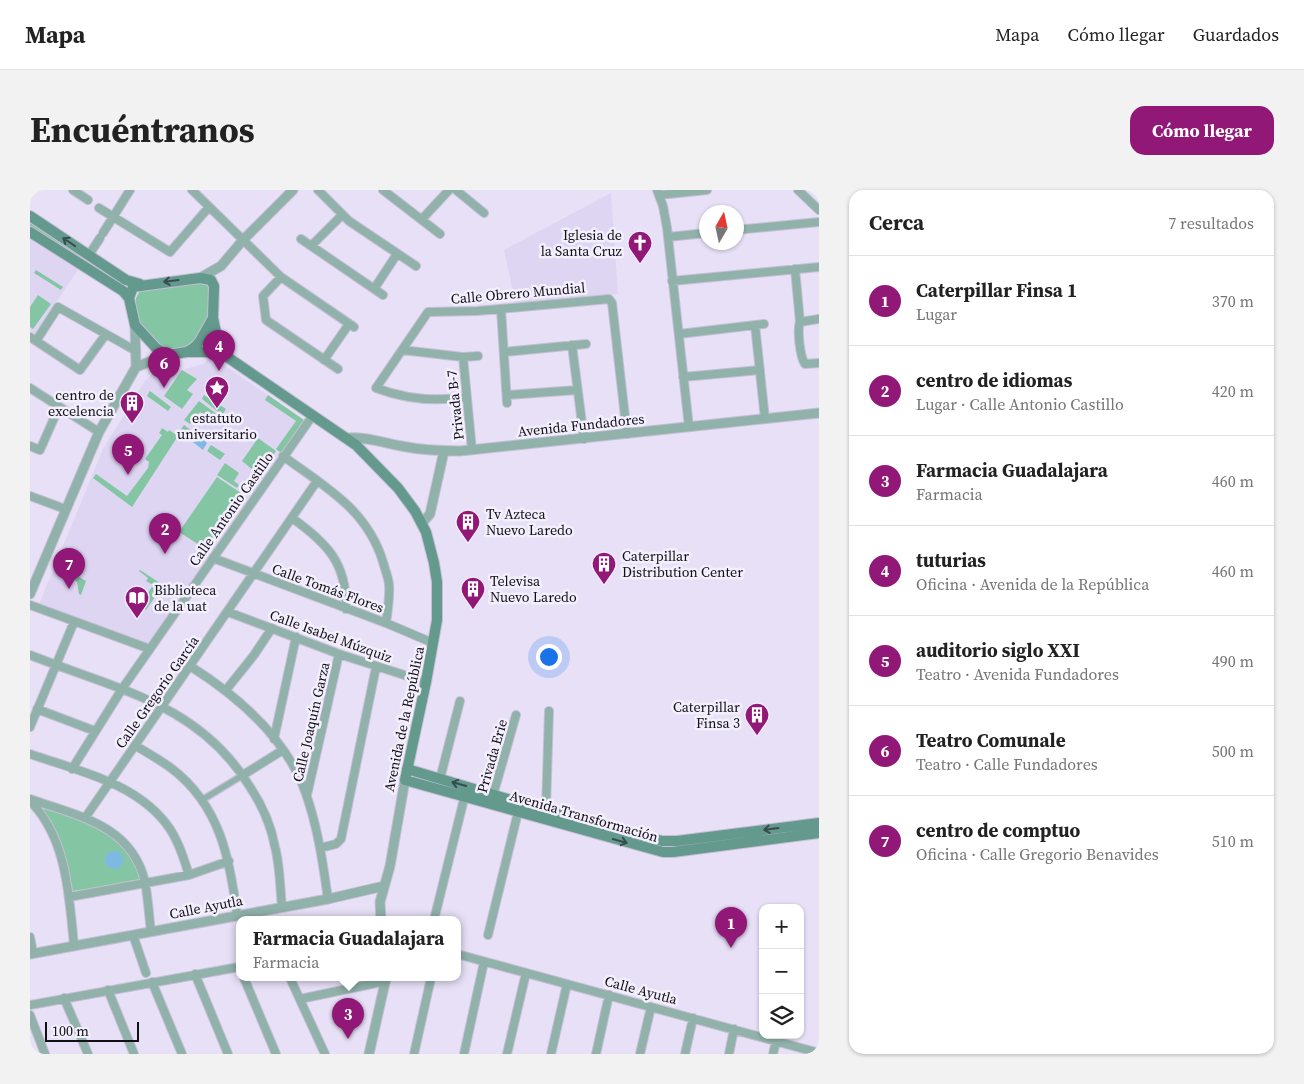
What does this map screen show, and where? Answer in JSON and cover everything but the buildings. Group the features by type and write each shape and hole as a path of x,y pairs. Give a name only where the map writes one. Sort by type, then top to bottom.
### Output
{"main road":[{"path":"30,216 89,256 113,278 129,298"},
{"path":"30,232 113,278 141,285"},
{"path":"200,278 211,280 214,286 213,318 220,352 188,352 167,355 156,348 135,325 129,298 131,288 141,285 200,278"},
{"path":"188,352 195,348 213,318"},
{"name":"Avenida de la República","path":"220,352 347,438 389,477 408,500 422,523 430,543 437,582 437,620 406,775"},
{"name":"Avenida Transformación","path":"406,775 440,779 493,799 603,831 662,841 698,844 793,831 819,823"},
{"name":"Avenida Transformación","path":"406,775 465,795 493,799"},
{"name":"Avenida Transformación","path":"793,831 819,833"}],"street":[{"path":"89,256 130,190"},
{"path":"192,190 281,278 351,325 324,360"},
{"path":"200,278 221,266 243,240 293,190"},
{"path":"318,190 342,216 416,266"},
{"path":"383,190 440,234"},
{"path":"422,219 449,190"},
{"path":"456,190 484,212"},
{"path":"689,427 668,237 665,215 658,193 707,190"},
{"path":"798,190 819,210"},
{"path":"75,191 88,200"},
{"path":"99,208 170,252 209,207"},
{"path":"311,246 342,216"},
{"path":"744,229 819,222"},
{"path":"668,237 699,234"},
{"path":"301,239 383,295"},
{"path":"374,289 397,254"},
{"path":"214,286 221,266"},
{"path":"672,282 819,267"},
{"path":"795,269 799,329 804,363 819,363"},
{"path":"281,278 263,296 266,320 338,369"},
{"name":"Calle Obrero Mundial","path":"402,350 428,312 477,311 607,298 612,303 626,434"},
{"path":"106,334 80,370 33,339 58,307 106,334 136,351"},
{"path":"501,309 507,399 577,390"},
{"path":"800,322 819,319"},
{"path":"679,334 764,324"},
{"path":"30,593 99,432 136,368 135,325"},
{"path":"755,325 765,419"},
{"path":"504,352 586,344"},
{"path":"572,345 584,438"},
{"path":"466,397 449,400 427,399 398,395 376,388 402,350 462,357 478,356"},
{"path":"136,368 167,355"},
{"name":"Privada B-7","path":"462,357 472,450"},
{"path":"683,377 760,370"},
{"path":"30,388 99,432"},
{"path":"30,446 40,450 59,407"},
{"name":"Avenida Fundadores","path":"347,438 360,437 403,447 444,451 472,450 819,413"},
{"name":"Calle Antonio Castillo","path":"72,768 122,689 313,415"},
{"path":"422,523 430,514 444,451"},
{"path":"283,456 346,502 356,512 376,542 389,582 386,622"},
{"name":"Calle Gregorio García","path":"85,818 317,481"},
{"path":"30,496 65,509"},
{"path":"292,518 320,539 336,558 346,590 346,609"},
{"name":"Calle Tomás Flores","path":"213,558 346,609 386,622 433,643"},
{"path":"30,605 150,649"},
{"name":"Calle Isabel Múzquiz","path":"228,612 376,668 426,682"},
{"path":"30,727 74,622"},
{"path":"226,690 254,655 272,628"},
{"path":"274,739 296,638"},
{"name":"Calle Joaquín Garza","path":"307,794 339,654"},
{"path":"30,655 163,706 188,721 227,755 243,775 260,804 271,830 276,848 282,907"},
{"path":"190,666 243,704 267,729 283,750 307,794 320,848 328,899"},
{"path":"320,848 336,844 341,839 376,668"},
{"path":"440,779 460,701"},
{"path":"38,709 95,731"},
{"path":"544,814 549,711"},
{"name":"Privada Erie","path":"493,799 516,715"},
{"path":"136,746 172,769 202,800 216,824 229,861 236,915"},
{"path":"202,800 283,750"},
{"path":"30,754 110,782 141,799 152,808 165,824 181,851 189,875"},
{"name":"Avenida de la República","path":"381,916 380,902 390,866 406,775"},
{"path":"435,916 465,795"},
{"path":"30,800 85,818 116,835 131,849 145,883 151,932"},
{"path":"30,800 40,812 55,839 69,897 74,945"},
{"path":"488,934 520,807"},
{"path":"69,897 189,875 229,861"},
{"name":"Calle Ayutla","path":"30,937 32,953 328,899 384,886"},
{"path":"133,935 146,973"},
{"name":"Calle Ayutla","path":"461,955 818,1053"},
{"path":"464,1054 484,962"},
{"path":"30,1004 236,967"},
{"path":"508,1054 526,973"},
{"path":"195,974 228,1054"},
{"path":"245,981 276,1054"},
{"path":"291,981 325,1054"},
{"path":"300,999 381,981"},
{"path":"369,1054 386,981"},
{"path":"414,1054 430,981"},
{"path":"152,982 182,1054"},
{"path":"551,1054 567,984"},
{"path":"108,990 134,1054"},
{"path":"596,1054 609,995"},
{"path":"64,998 88,1054"},
{"path":"640,1054 651,1007"},
{"path":"30,1016 45,1054"},
{"path":"685,1054 693,1018"},
{"path":"729,1054 734,1029"},
{"path":"773,1054 776,1041"}],"shaded area":[{"path":"611,193 618,294 516,305 504,250"},
{"path":"30,236 79,268 35,334 30,331"},
{"path":"211,358 304,420 151,644 39,604 103,449 144,382 153,373 182,370 203,364"}],"green space":[{"path":"30,220 117,279 115,281 30,229"},
{"path":"36,270 63,287 61,290 34,273"},
{"path":"200,279 211,282 211,316 189,349 162,351 140,323 137,315 136,299 140,291"},
{"path":"38,295 51,304 33,329 30,327 30,307"},
{"path":"182,370 197,379 187,390 193,394 182,409 164,396"},
{"path":"150,391 171,407 168,411 147,396"},
{"path":"204,395 226,409 222,415 202,399"},
{"path":"268,395 304,420 281,453 276,449 296,421 265,400"},
{"path":"199,401 218,415 214,421 200,412 190,424 184,420"},
{"path":"184,425 195,433 190,440 179,432"},
{"path":"162,428 178,436 132,507 93,478 96,474 127,496 148,468 149,462 145,459 162,435 159,433"},
{"path":"258,438 276,451 259,475 242,461"},
{"path":"211,445 225,454 220,460 207,451"},
{"path":"225,463 239,473 234,481 239,485 237,488 217,475"},
{"path":"217,477 244,495 207,550 179,532"},
{"path":"140,570 163,585 146,610 140,606 153,585 146,581 148,578"},
{"path":"71,572 86,581 81,595 79,594 77,582 70,576"},
{"path":"30,800 104,828 122,840 145,882 72,891 62,850"}],"water":[{"path":"198,436 207,443 203,450 193,442"},
{"path":"114,851 120,854 123,860 120,866 114,869 108,866 105,860 108,854"}],"place":[{"name":"Iglesia de la Santa Cruz","path":"640,264"},
{"name":"tuturias","path":"219,371"},
{"name":"Teatro Comunale","path":"164,388"},
{"name":"estatuto universitario","path":"217,409"},
{"name":"centro de excelencia","path":"132,424"},
{"name":"auditorio siglo XXI","path":"128,475"},
{"name":"Tv Azteca Nuevo Laredo","path":"468,543"},
{"name":"centro de idiomas","path":"165,554"},
{"name":"Caterpillar Distribution Center","path":"604,585"},
{"name":"centro de comptuo","path":"69,589"},
{"name":"Televisa Nuevo Laredo","path":"473,610"},
{"name":"Biblioteca de la uat","path":"137,619"},
{"name":"Caterpillar Finsa 3","path":"757,736"},
{"name":"Caterpillar Finsa 1","path":"731,948"},
{"name":"Farmacia Guadalajara","path":"348,1039"}]}
